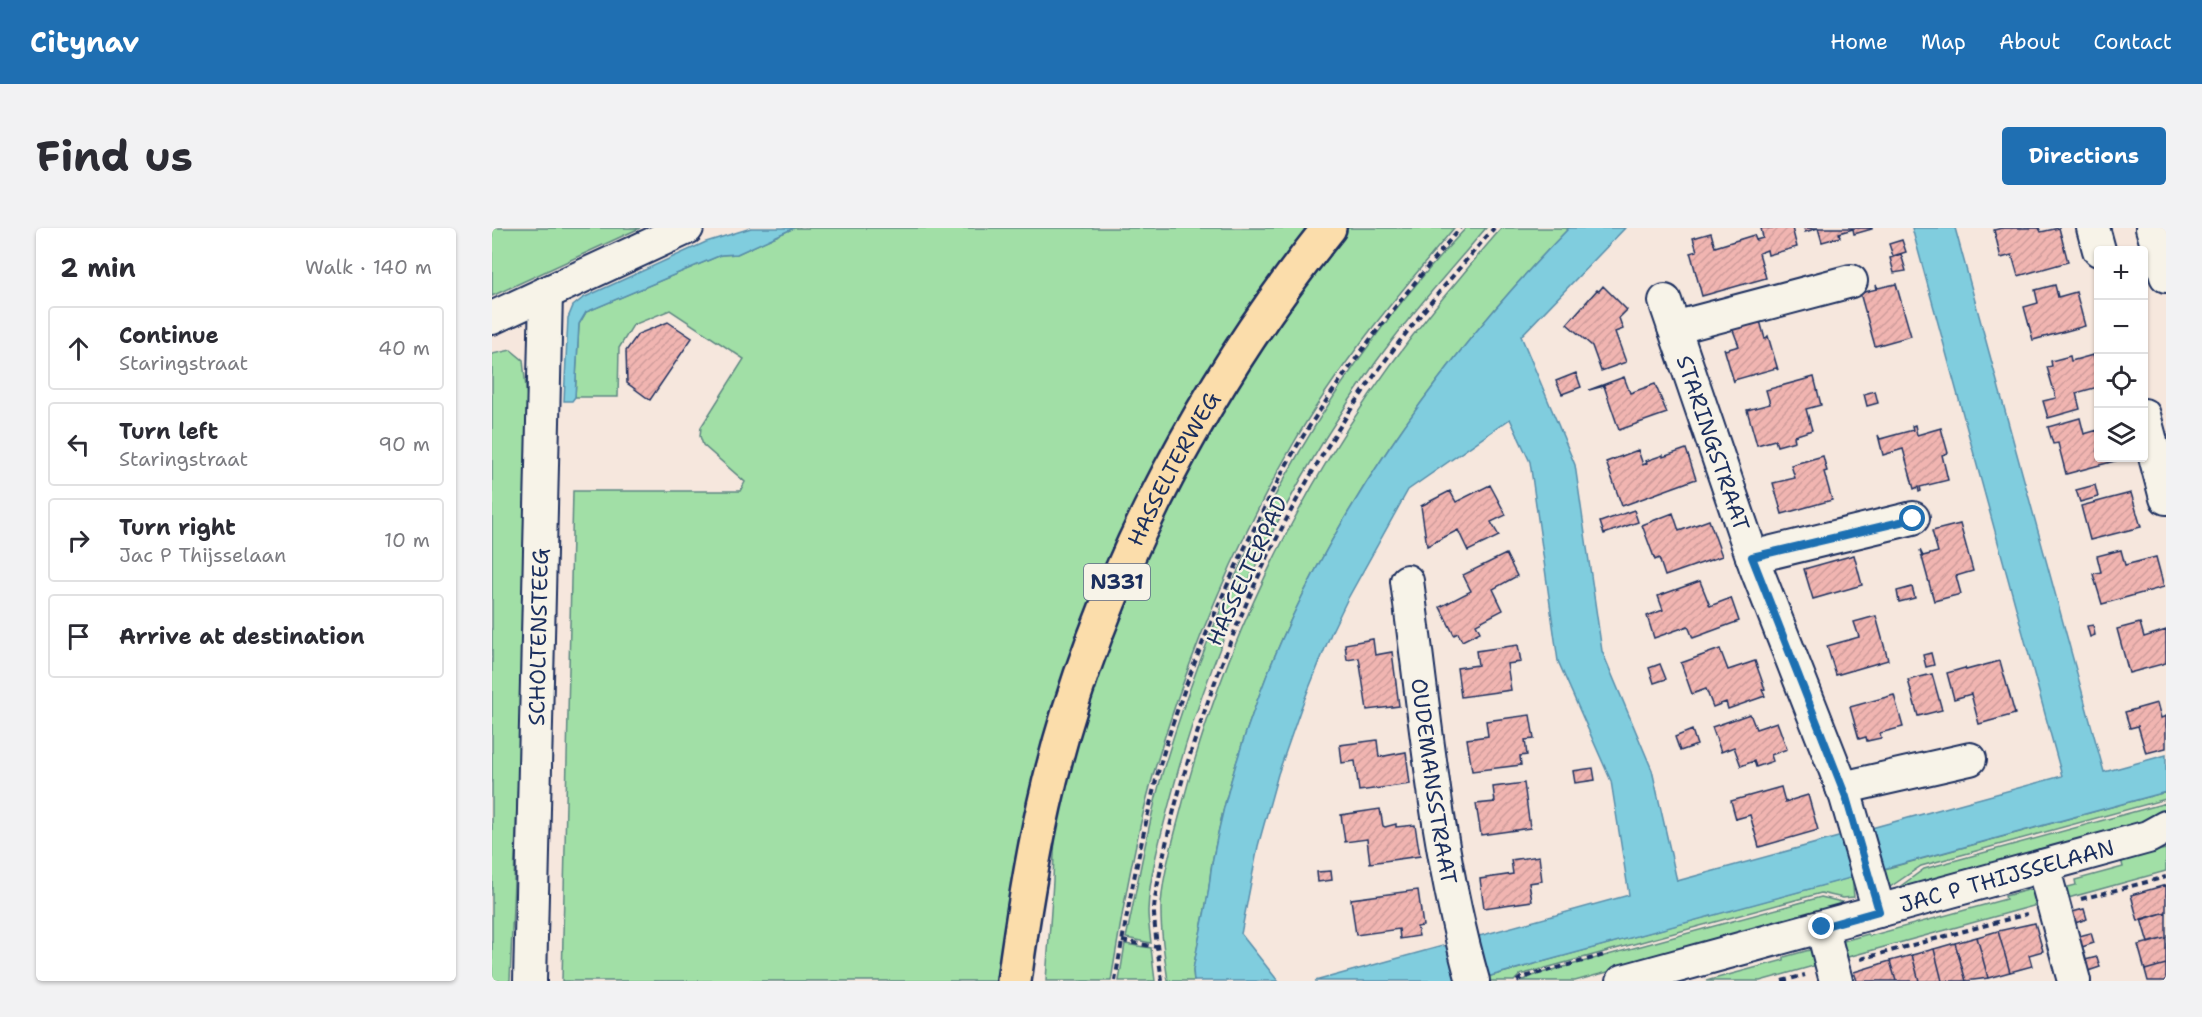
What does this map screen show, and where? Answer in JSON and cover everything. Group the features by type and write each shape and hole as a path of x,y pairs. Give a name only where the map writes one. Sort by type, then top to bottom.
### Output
{"main road":[{"name":"HASSELTERWEG","path":"1014,981 1024,903 1044,805 1061,740 1086,662 1117,583 1146,518 1198,418 1244,343 1293,272 1329,228"}],"street":[{"path":"492,318 687,228"},
{"path":"2093,228 2098,246"},
{"path":"2152,228 2166,276"},
{"name":"STARINGSTRAAT","path":"1851,281 1670,314 1752,557 1842,788 1879,911"},
{"name":"SCHOLTENSTEEG","path":"530,981 546,293"},
{"path":"2148,430 2166,498"},
{"name":"STARINGSTRAAT","path":"1752,557 1913,519"},
{"name":"OUDEMANSSTRAAT","path":"1407,580 1445,861 1458,928 1473,981"},
{"path":"1842,788 1970,759"},
{"name":"JAC P THIJSSELAAN","path":"1623,981 2160,835"},
{"path":"2043,866 2074,981"},
{"path":"1822,927 1834,974"}],"path":[{"path":"1115,981 1158,775 1194,670 1237,563 1296,448 1332,392 1404,294 1460,228"},
{"name":"HASSELTERPAD","path":"1162,981 1157,947 1155,903 1164,851 1187,764 1207,702 1249,594 1288,516 1336,433 1368,385 1421,313 1494,228"},
{"path":"1782,981 1834,974 2053,907 2166,877"},
{"path":"1122,940 1157,947"}],"green space":[{"path":"492,228 640,228 492,296"},
{"path":"794,228 1310,228 1157,462 999,981 562,981 573,491 740,491 745,482 703,445 700,436 701,427 744,359 670,310 633,325 619,348 618,397 575,397 579,324 586,312 721,255 737,254"},
{"path":"1348,228 1454,228 1389,306 1328,388 1292,446 1232,564 1181,688 1154,772 1124,902 1111,981 1046,981 1055,833 1059,804 1072,754 1110,640 1164,515 1230,395 1306,282"},
{"path":"1466,228 1486,228 1402,327 1343,410 1312,459 1257,563 1211,671 1175,782 1151,880 1148,911 1151,943 1126,938 1162,774 1186,699 1214,626 1246,554 1282,483 1322,415 1366,350 1414,287"},
{"path":"1502,228 1569,228 1475,333 1431,390 1389,449 1350,510 1314,573 1283,636 1237,759 1212,863 1193,970 1194,981 1168,981 1162,939 1161,901 1169,858 1204,731 1229,661 1258,592 1327,460 1368,398 1411,338"},
{"path":"511,350 523,360 528,407 522,678 510,981 492,981 492,354"},
{"path":"2166,792 2166,799 1921,866 1890,887 1881,870"},
{"path":"2166,803 2166,818 1899,892 1898,888 1924,869"},
{"path":"2166,849 2166,871 2068,898 2064,888 2076,885 2075,880 2123,867 2121,859"},
{"path":"1852,877 1854,897 1843,898 1821,893 1520,975 1514,981 1488,981 1487,977"},
{"path":"2032,889 2037,905 1844,958 1840,942 2006,899 2005,896"},
{"path":"1821,897 1846,903 1847,906 1575,981 1520,981 1538,974"},
{"path":"1125,944 1151,948 1155,981 1119,981"},
{"path":"1813,949 1817,965 1760,981 1706,981 1784,960 1784,957"}],"water":[{"path":"751,228 794,228 737,254 721,255 586,312 579,324 575,397 572,401 564,401 568,318 573,306 583,298 706,242"},
{"path":"1569,228 1625,228 1521,336 1575,465 1602,651 1652,770 1677,881 2062,776 1912,228 1955,228 2104,772 2166,755 2166,792 1472,981 1315,981 1629,895 1611,781 1558,661 1530,462 1510,419 1408,490 1332,631 1278,774 1258,846 1241,934 1278,981 1194,981 1193,970 1213,858 1237,759 1283,636 1314,573 1350,510 1389,449 1431,390 1521,279"}],"building":[{"path":"1761,228 1792,228 1797,247 1768,255 1767,250 1759,253 1766,278 1702,296 1690,253 1697,251 1693,238 1711,233 1715,247 1754,235 1756,240 1763,238"},
{"path":"1804,228 1818,228 1805,232"},
{"path":"1818,228 1872,229 1854,234 1853,229 1839,233 1840,237 1822,242"},
{"path":"2039,228 2041,232 2059,228 2068,262 2018,276 2012,255 2001,258 1994,230"},
{"path":"1902,240 1906,252 1893,256 1889,244"},
{"path":"1901,254 1906,271 1894,273 1890,258"},
{"path":"1896,284 1911,336 1875,346 1860,293 1877,289 1876,285 1878,288"},
{"path":"2055,285 2058,297 2076,292 2085,326 2033,340 2024,307 2038,303 2035,290"},
{"path":"1603,286 1627,310 1619,318 1623,329 1615,332 1626,362 1601,371 1592,346 1567,324"},
{"path":"1759,317 1765,339 1768,336 1778,370 1776,368 1734,380 1734,382 1724,348 1725,350 1739,346 1731,325"},
{"path":"668,322 692,338 650,400 627,383 626,351 638,334"},
{"path":"2093,355 2094,388 2076,393 2080,409 2048,418 2043,401 2056,398 2047,367 2052,366 2051,361 2070,356 2071,361"},
{"path":"1576,373 1581,387 1562,394 1556,381"},
{"path":"1624,377 1630,393 1655,384 1667,413 1619,430 1604,386 1589,390"},
{"path":"1814,377 1821,405 1806,409 1812,430 1794,436 1795,441 1777,446 1775,440 1757,445 1747,410 1770,404 1766,390"},
{"path":"1875,391 1878,403 1867,406 1864,394"},
{"path":"2080,418 2084,434 2094,431 2094,462 2111,462 2066,474 2058,443 2053,444 2048,427"},
{"path":"1915,425 1917,435 1941,428 1948,453 1942,455 1948,480 1920,487 1919,492 1918,487 1914,489 1903,449 1883,455 1878,435 1880,439 1913,430 1912,426"},
{"path":"1686,449 1696,479 1622,506 1606,462 1638,450 1643,465 1647,463 1646,461"},
{"path":"1823,456 1827,471 1824,472 1832,500 1782,514 1773,483 1795,478 1791,465"},
{"path":"1490,485 1506,515 1491,522 1499,536 1468,551 1458,530 1427,546 1421,506 1450,491 1456,502"},
{"path":"2095,485 2098,497 2080,502 2076,490"},
{"path":"2131,493 2141,527 2090,540 2081,506"},
{"path":"1634,510 1638,522 1604,534 1600,522"},
{"path":"1673,513 1679,531 1709,520 1722,556 1665,576 1659,558 1655,560 1642,525"},
{"path":"1960,524 1973,571 1956,576 1961,594 1934,601 1920,550 1923,556 1938,552 1932,531"},
{"path":"2121,550 2125,565 2156,557 2164,587 2102,604 2093,574 2101,572 2097,556"},
{"path":"1506,554 1517,576 1493,589 1503,610 1476,624 1480,632 1462,641 1458,633 1454,635 1440,607 1471,591 1463,575"},
{"path":"1854,555 1862,585 1813,599 1804,569"},
{"path":"1700,581 1710,606 1731,598 1739,621 1693,638 1688,626 1654,638 1647,616 1663,610 1658,596"},
{"path":"1912,587 1915,598 1899,602 1897,591"},
{"path":"1876,616 1888,660 1836,675 1827,646 1859,637 1854,622"},
{"path":"2140,623 2144,637 2166,630 2166,663 2129,673 2117,629"},
{"path":"2093,625 2095,635 2090,637 2087,626"},
{"path":"1373,639 1375,655 1392,652 1399,706 1367,710 1359,658 1347,660 1345,644"},
{"path":"1518,645 1521,662 1507,664 1511,690 1461,697 1457,668 1478,665 1476,651"},
{"path":"1720,649 1728,670 1755,661 1765,689 1762,690 1765,696 1728,709 1726,702 1713,707 1706,689 1692,694 1681,663"},
{"path":"1931,653 1934,665 1926,667 1923,655"},
{"path":"2000,661 2015,714 1979,724 1971,694 1954,699 1947,673"},
{"path":"1660,664 1666,679 1654,683 1649,668"},
{"path":"1932,674 1942,710 1918,716 1908,680"},
{"path":"1894,695 1903,727 1880,733 1881,738 1867,741 1866,737 1859,739 1850,707"},
{"path":"2157,703 2161,718 2166,716 2166,748 2146,753 2138,726 2130,728 2125,712"},
{"path":"1750,714 1756,729 1777,722 1787,749 1771,755 1773,761 1756,767 1754,761 1741,766 1734,747 1721,752 1712,727"},
{"path":"1530,715 1534,739 1525,740 1527,755 1520,756 1521,765 1472,771 1467,739 1488,736 1486,721"},
{"path":"1692,730 1697,745 1680,751 1675,737"},
{"path":"1377,740 1379,757 1406,752 1410,784 1359,791 1355,761 1342,763 1340,745"},
{"path":"1593,768 1595,780 1575,783 1573,771"},
{"path":"1524,783 1530,828 1481,835 1476,804 1495,802 1493,787"},
{"path":"1781,787 1785,802 1808,795 1818,830 1759,847 1750,815 1736,819 1731,801"},
{"path":"1380,809 1385,827 1396,824 1396,827 1415,825 1420,856 1370,863 1367,839 1345,842 1341,815"},
{"path":"1539,856 1542,881 1529,883 1532,901 1484,908 1480,879 1513,874 1511,860"},
{"path":"1331,871 1332,880 1318,882 1317,872"},
{"path":"2166,885 2166,912 2138,921 2131,895"},
{"path":"1418,890 1423,926 1417,927 1419,936 1400,939 1399,929 1356,935 1351,899"},
{"path":"2084,909 2087,919 2075,923 2072,912"},
{"path":"2166,912 2166,938 2148,943 2141,919"},
{"path":"2035,923 2043,951 2029,955 2032,966 2010,972 1998,931"},
{"path":"1998,931 2010,972 1988,978 1977,937"},
{"path":"2091,933 2094,943 2082,947 2079,936"},
{"path":"1977,937 1988,978 1966,981 1955,943"},
{"path":"2166,938 2166,964 2145,970 2138,945"},
{"path":"1955,943 1966,981 1942,981 1934,949"},
{"path":"1934,949 1942,981 1919,981 1912,955"},
{"path":"1912,955 1919,981 1896,981 1890,961"},
{"path":"2097,957 2100,967 2088,971 2085,960"},
{"path":"1890,961 1896,981 1857,981 1854,972"},
{"path":"2166,964 2166,981 2148,981 2145,970"}],"route":[{"path":"1822,927 1879,911 1846,797 1752,557 1913,519"}]}
